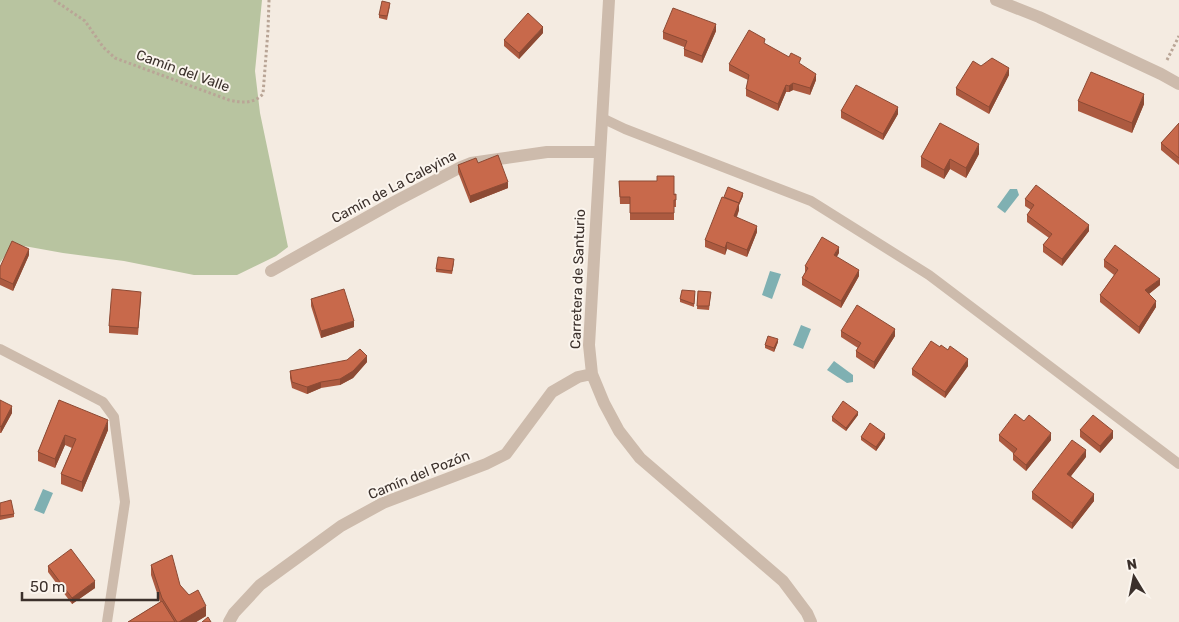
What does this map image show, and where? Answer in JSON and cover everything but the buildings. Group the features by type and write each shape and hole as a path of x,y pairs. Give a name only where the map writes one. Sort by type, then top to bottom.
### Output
{"street":[{"name":"Carretera de Santurio","path":"609,0 589,345 592,374 615,424 640,458 783,581 807,613 811,622"},
{"path":"996,0 1038,17 1179,84"},
{"name":"Camín de La Caleyina","path":"271,270 394,202 471,163 547,152 599,152"},
{"name":"Camín del Pozón","path":"228,622 260,585 341,526 383,503 486,464 506,454 552,392 578,377 592,374"}],"lane":[{"path":"602,118 624,129 811,201 928,275 1179,464"},
{"path":"0,349 103,402 114,417 126,502 107,622"}],"path":[{"name":"Camín del Valle","path":"54,0 86,21 102,47 115,58 220,97 244,103 253,101 263,94 268,30 268,0"},
{"path":"1161,74 1179,36"}],"green space":[{"path":"0,0 262,0 255,71 260,113 288,247 276,256 237,275 194,275 124,261 13,244 0,263"}],"water":[{"path":"1010,189 1017,189 1019,195 1005,213 997,207"},
{"path":"770,271 781,274 772,299 762,295"},
{"path":"801,325 811,329 803,349 793,345"},
{"path":"834,361 853,375 853,382 847,383 827,370"},
{"path":"43,489 53,493 44,514 34,510"}]}
